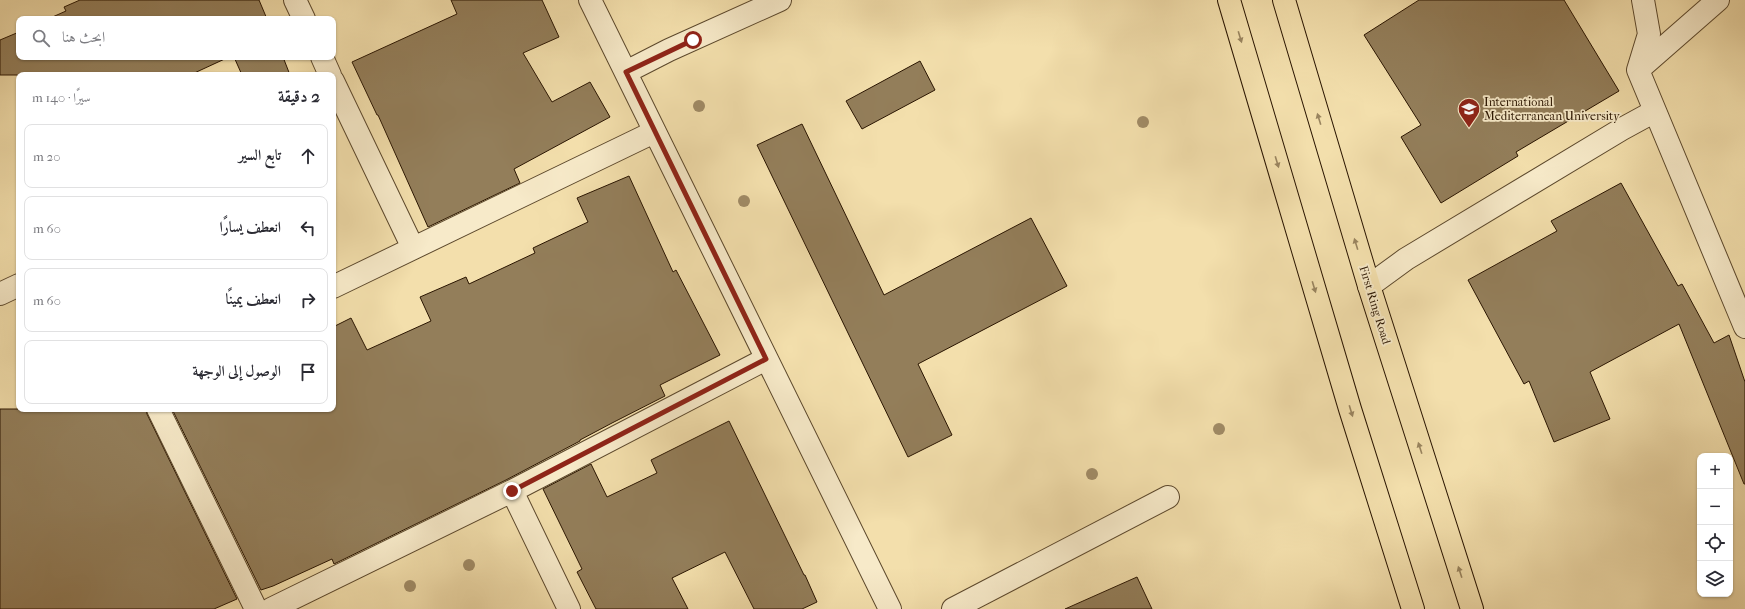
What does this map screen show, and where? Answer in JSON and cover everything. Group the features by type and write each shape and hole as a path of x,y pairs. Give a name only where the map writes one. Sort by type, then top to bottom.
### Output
{"main road":[{"path":"1228,0 1350,409 1413,609"},
{"name":"First Ring Road","path":"1284,0 1369,286 1472,609"}],"street":[{"path":"295,0 303,16"},
{"path":"590,0 890,609"},
{"path":"626,72 669,50 780,0"},
{"path":"1643,0 1649,34 1638,70 1745,328"},
{"path":"1638,70 1718,0"},
{"path":"323,60 329,72"},
{"path":"336,96 339,111 413,248"},
{"path":"1369,286 1406,259 1622,129 1655,111"},
{"path":"336,286 654,132"},
{"path":"0,294 16,286"},
{"path":"272,609 512,491 766,359"},
{"path":"159,412 256,609"},
{"path":"512,491 569,609"},
{"path":"953,609 1168,497"}],"building":[{"path":"80,0 259,0 266,16 55,16 66,11 64,7"},
{"path":"451,0 542,0 559,37 523,53 552,102 590,82 610,117 514,169 520,183 428,227 378,115 352,62 457,14"},
{"path":"1419,0 1564,0 1619,91 1516,152 1518,156 1441,203 1401,137 1421,125 1364,35"},
{"path":"16,33 16,60 222,60 196,72 16,72 16,75 0,75 0,40"},
{"path":"235,60 284,60 289,72 241,72"},
{"path":"920,61 935,90 862,129 846,101"},
{"path":"802,124 884,295 1031,218 1067,286 918,364 952,435 908,457 757,145"},
{"path":"629,176 673,272 676,270 720,355 660,385 665,396 506,480 334,564 332,559 261,590 173,412 336,412 336,326 351,318 367,350 431,321 420,297 466,277 469,284 535,253 533,248 588,222 577,198"},
{"path":"1621,183 1678,286 1682,284 1714,343 1729,335 1745,382 1745,484 1679,324 1590,372 1610,419 1554,442 1529,381 1524,384 1468,280 1557,231 1551,221"},
{"path":"0,409 16,409 16,412 147,412 237,599 214,609 0,609"},
{"path":"729,421 817,602 802,609 754,609 725,552 672,578 688,609 596,609 577,572 582,569 543,489 591,464 607,497 657,473 651,460"},
{"path":"1137,577 1152,609 1065,609"}],"place":[{"name":"International Mediterranean University","path":"1469,128"}],"route":[{"path":"512,491 766,359 626,72 669,50 693,40"}]}
